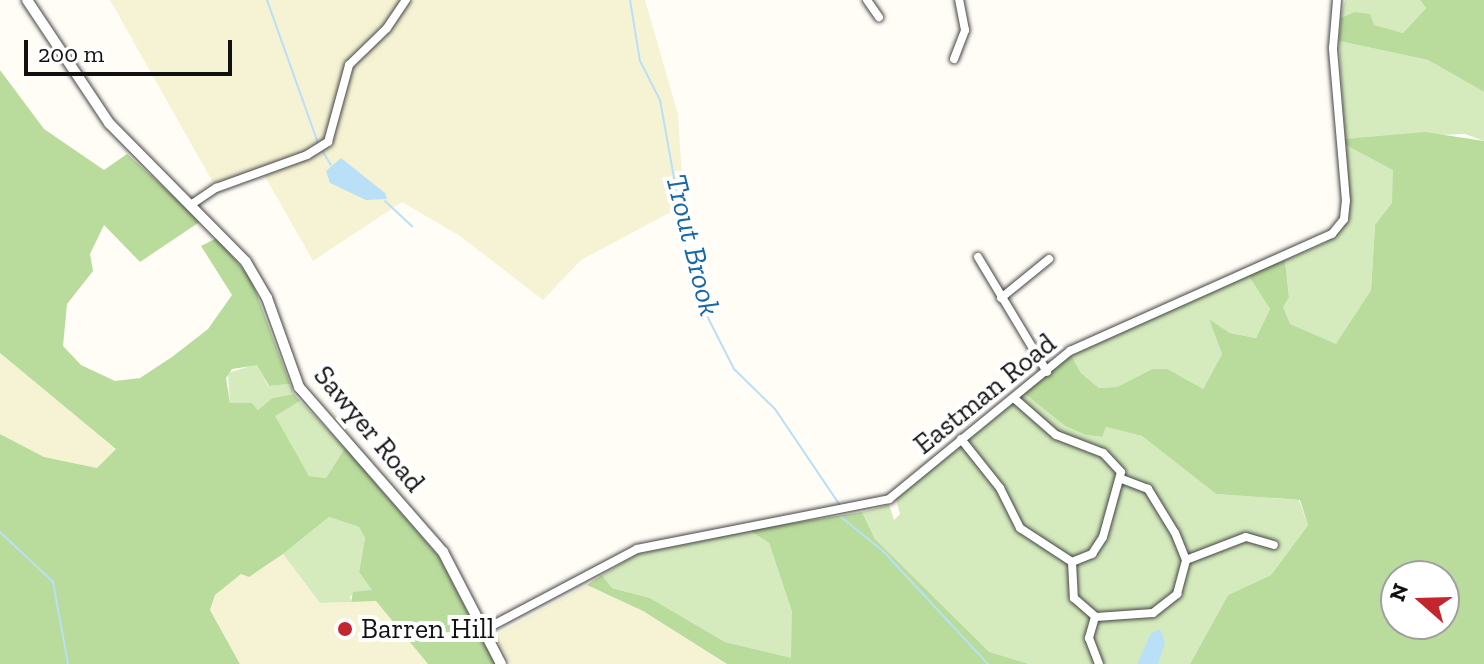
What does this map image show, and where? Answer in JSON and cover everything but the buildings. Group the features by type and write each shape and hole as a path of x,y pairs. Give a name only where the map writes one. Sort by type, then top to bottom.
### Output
{"street":[{"name":"Sawyer Road","path":"27,0 109,123 192,204 258,280 299,387 443,552 501,664"},
{"path":"192,204 216,188 307,155 328,142 349,65 387,28 406,0"},
{"path":"867,0 879,17"},
{"path":"954,59 965,30 959,0"},
{"name":"Eastman Road","path":"484,630 637,549 889,499 1070,351 1319,240 1340,224 1346,201 1333,48 1337,0"},
{"path":"978,257 1047,372"},
{"path":"1001,298 1049,259"},
{"path":"1015,399 1056,435 1112,459 1122,479 1148,489 1159,501 1186,560 1182,586 1162,608 1137,616 1095,617 1074,598 1072,562"},
{"path":"961,439 1000,488 1020,528 1072,562"},
{"path":"1072,562 1097,548 1122,479"},
{"path":"1186,560 1246,537 1274,545"},
{"path":"1095,617 1089,638 1099,664"}],"shaded area":[{"path":"110,0 645,0 678,114 684,205 581,260 543,300 460,236 402,202 313,261 262,171 216,188"},
{"path":"0,353 117,449 97,468 44,457 0,434"},
{"path":"283,554 320,603 376,601 428,664 240,664 210,610 215,595 241,574 249,576"},
{"path":"587,585 643,611 727,664 511,664 494,636"}],"green space":[{"path":"1345,0 1420,0 1426,8 1403,33 1373,25 1354,12 1341,18"},
{"path":"1420,0 1484,0 1484,92 1428,60 1339,41 1341,18 1354,12 1370,14 1374,25 1403,33 1426,8"},
{"path":"1339,41 1428,60 1484,92 1484,141 1465,134 1414,136 1484,664 1203,664 1319,610 1386,368 1375,225 1371,290 1336,345 1290,324 1282,307 1289,296 1285,260 1325,243 1349,210 1346,145 1393,169 1400,137 1345,139"},
{"path":"0,70 44,129 104,170 127,154 201,221 140,262 104,225 90,254 93,271 67,304 63,346 81,365 115,381 140,378 172,357 208,329 232,295 201,246 217,238 251,279 290,384 269,386 257,365 232,369 226,378 230,403 252,403 258,410 272,398 294,394 300,401 275,416 309,476 326,478 345,448 439,557 495,664 428,664 376,601 351,602 353,592 372,590 359,572 365,538 359,527 329,517 283,554 249,577 241,574 215,595 210,610 240,664 0,664 0,434 44,457 97,468 116,449 0,353"},
{"path":"1425,132 1484,141 1484,664 1190,664 1228,595 1271,575 1308,525 1300,500 1216,494 1142,436 1106,427 1102,437 1086,435 1065,426 1023,392 1071,355 1081,373 1099,388 1117,387 1152,369 1167,369 1203,389 1222,354 1209,319 1230,333 1256,338 1270,309 1248,275 1285,260 1289,297 1283,307 1290,324 1336,344 1371,290 1375,225 1392,203 1393,170 1346,145 1345,139"},
{"path":"1248,275 1270,309 1256,338 1230,333 1210,320 1222,354 1203,389 1152,369 1117,387 1099,388 1081,373 1071,355"},
{"path":"257,364 268,386 290,384 294,394 272,398 258,410 252,403 230,404 228,373"},
{"path":"1025,393 1065,426 1086,435 1101,437 1106,427 1142,436 1216,494 1299,500 1308,525 1271,575 1228,595 1190,664 1029,664 989,653 875,539 862,512 889,505 894,520 900,514 896,499"},
{"path":"300,401 345,448 326,478 309,476 274,416"},
{"path":"862,512 875,539 989,652 1029,664 727,664 643,611 587,585 602,575 612,588 650,598 725,642 791,658 792,612 769,543 749,530"},
{"path":"329,517 359,527 365,538 359,572 373,590 350,596 351,602 320,603 283,554"},
{"path":"749,530 769,543 792,612 794,638 838,664 786,664 788,658 725,642 650,598 612,588 602,575 637,554"}],"water":[{"path":"341,158 385,193 387,199 366,200 330,183 326,171"},
{"path":"1160,629 1165,643 1158,664 1137,664 1151,633"}],"waterway":[{"path":"267,0 318,143"},
{"name":"Trout Brook","path":"630,0 640,61 660,100 687,250 706,314 734,369 775,409 839,504"},
{"path":"323,152 331,165"},
{"path":"385,201 412,226"},
{"name":"Trout Brook","path":"841,517 883,551 988,664"},
{"path":"0,532 53,582 68,664"}],"place":[{"name":"Barren Hill","path":"345,629"}]}
